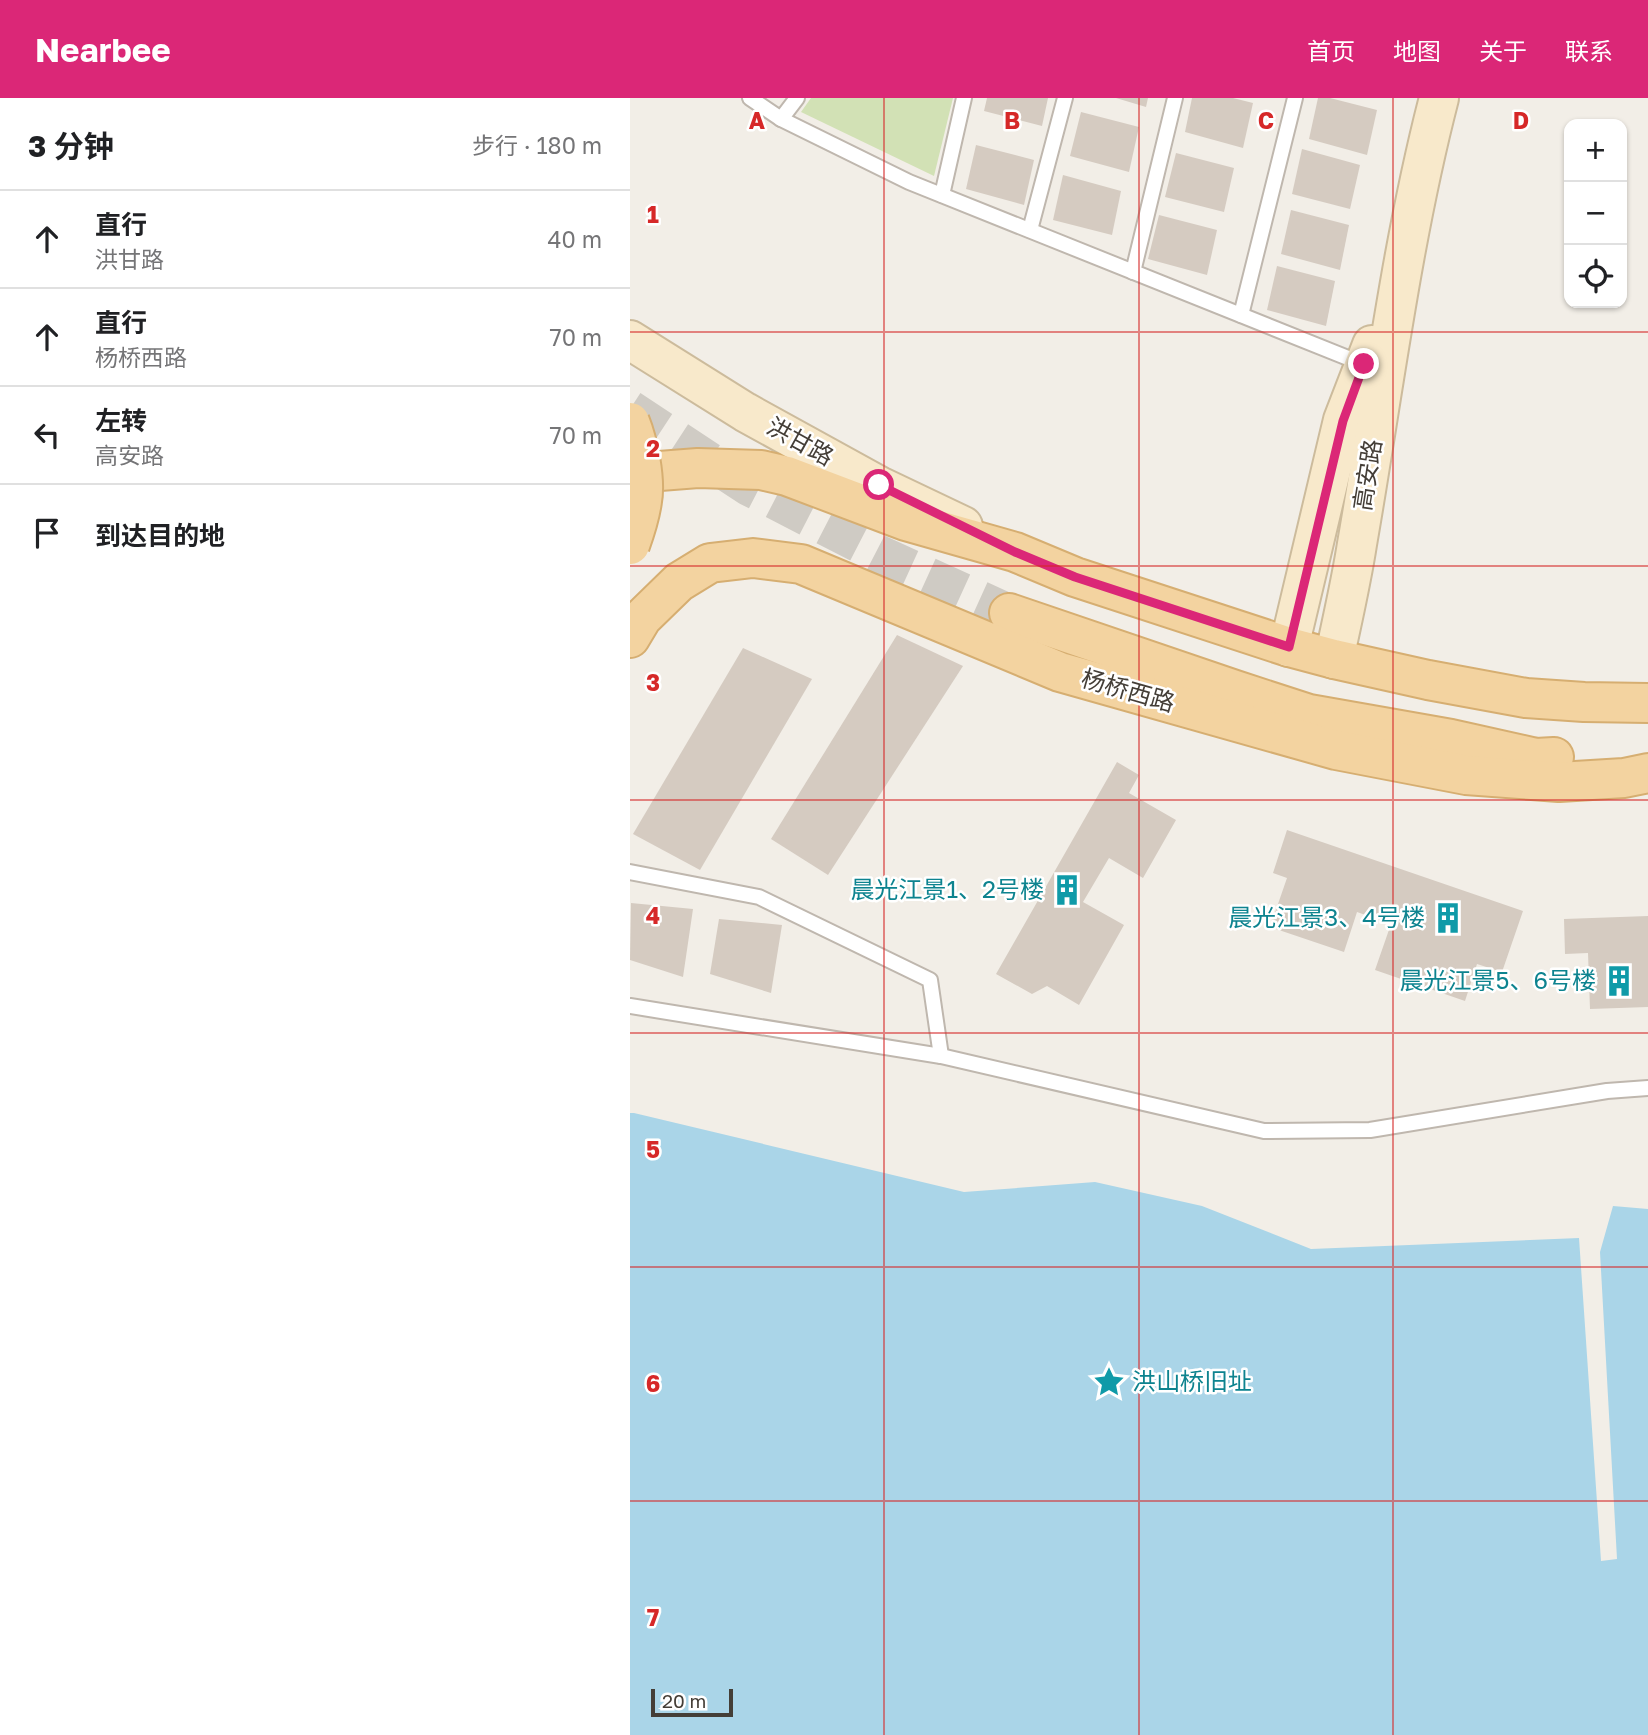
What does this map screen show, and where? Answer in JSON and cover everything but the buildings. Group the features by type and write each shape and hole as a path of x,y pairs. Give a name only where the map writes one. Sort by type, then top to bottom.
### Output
{"main road":[{"path":"630,422 640,455 643,498 630,545"},
{"path":"630,477 634,473 698,468 761,470 787,476 906,521 1015,552 1075,577 1289,647 1334,659 1526,698 1648,703"},
{"name":"杨桥西路","path":"636,628 678,582 710,563 753,558 801,564 1060,672 1336,750 1466,775 1559,782 1624,778 1648,772"},
{"path":"1009,613 1309,714 1451,739 1535,758 1648,754"}],"street":[{"name":"高安路","path":"1334,659 1357,545 1398,289 1439,98"},
{"name":"高安路","path":"1289,647 1343,421 1364,364 1398,289"},
{"name":"洪甘路","path":"630,340 769,426 879,485 1015,552"}],"lane":[{"path":"750,98 781,119 909,182 1364,364"},
{"path":"781,119 797,98"},
{"path":"942,195 964,98"},
{"path":"1030,230 1065,98"},
{"path":"1133,272 1175,98"},
{"path":"1241,315 1295,98"},
{"path":"630,872 759,897 930,980 941,1056"},
{"path":"630,1006 941,1056 1264,1131 1370,1130 1607,1091 1648,1088"}],"green space":[{"path":"811,98 953,98 934,176 801,112"}],"water":[{"path":"630,1113 964,1192 1095,1182 1202,1206 1311,1249 1579,1238 1601,1561 1617,1559 1600,1252 1613,1206 1648,1209 1648,1735 630,1735"}],"tunnel":[{"path":"630,409 749,487 877,553 1009,613"}],"place":[{"name":"晨光江景1、2号楼","path":"1067,890"},
{"name":"晨光江景3、4号楼","path":"1448,918"},
{"name":"晨光江景5、6号楼","path":"1619,981"},
{"name":"洪山桥旧址","path":"1109,1382"}],"route":[{"path":"879,485 1015,552 1075,577 1289,647 1343,421 1364,364"}]}
